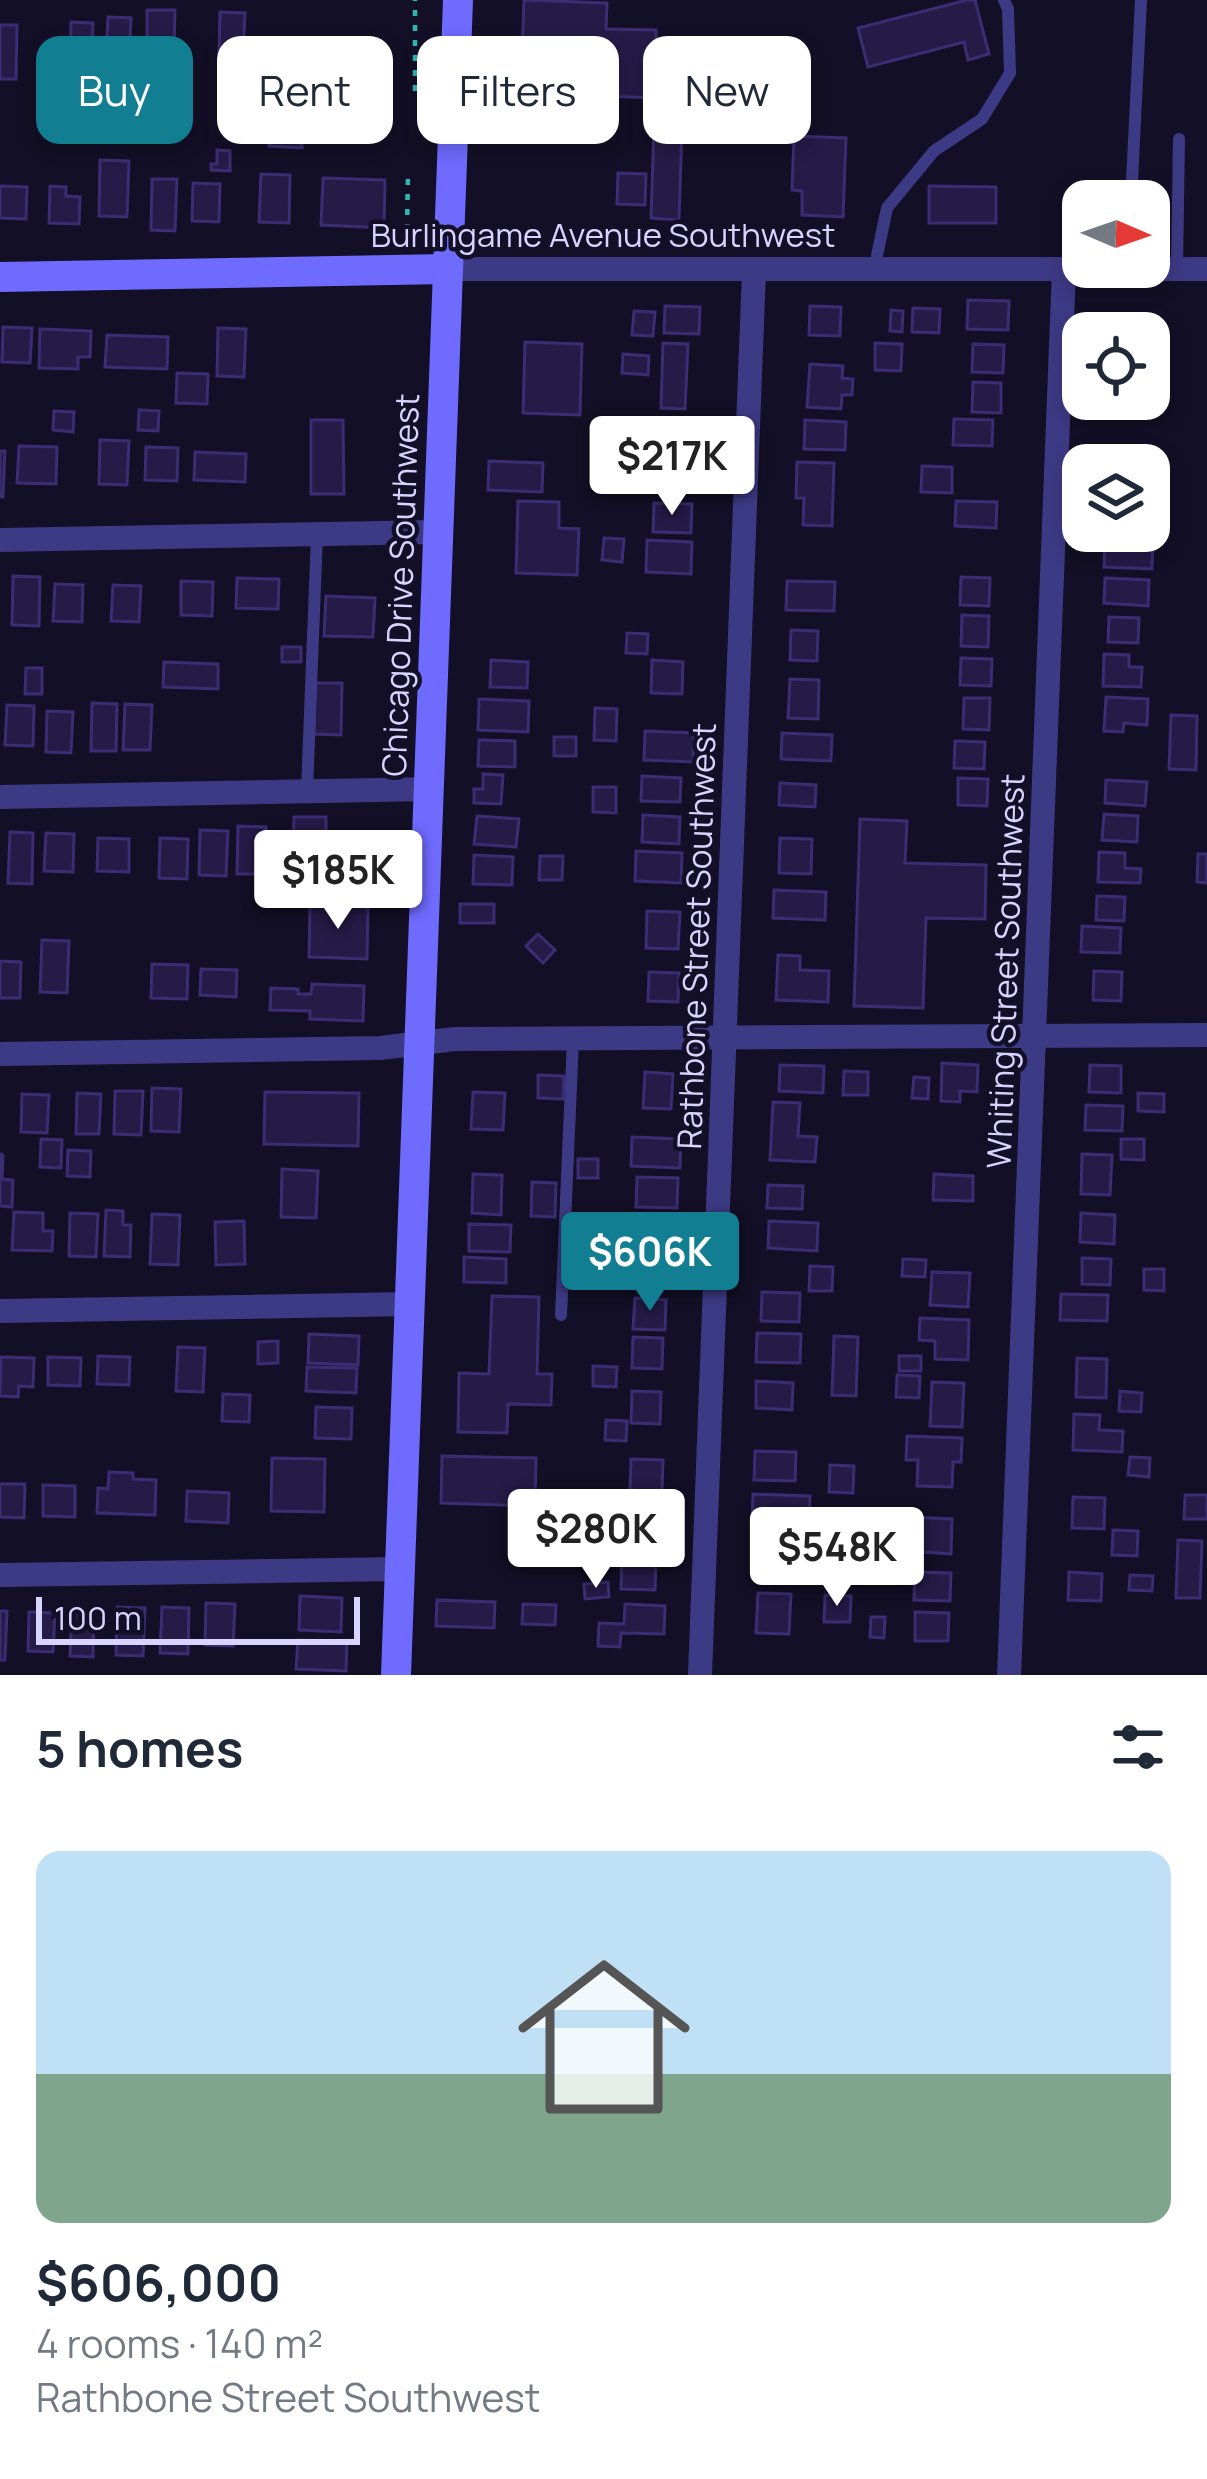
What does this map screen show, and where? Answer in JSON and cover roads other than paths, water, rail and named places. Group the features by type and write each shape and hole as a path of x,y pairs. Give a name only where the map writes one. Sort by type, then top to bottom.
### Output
{"main road":[{"name":"Chicago Drive Southwest","path":"396,1675 458,0"},
{"name":"Burlingame Avenue Southwest","path":"0,277 446,269"}],"street":[{"name":"Burlingame Avenue Southwest","path":"446,269 1062,268"},
{"name":"Burlingame Avenue Southwest","path":"1170,269 1207,269"},
{"name":"Rathbone Street Southwest","path":"700,1675 754,271"},
{"name":"Whiting Street Southwest","path":"1009,1675 1063,288"},
{"path":"0,540 437,532"},
{"path":"0,797 430,789"},
{"path":"0,1054 369,1048 455,1039 1207,1035"},
{"path":"0,1311 410,1304"},
{"path":"0,1575 400,1569"}],"lane":[{"path":"874,270 887,208 934,151 982,119 1010,73 1004,0"},
{"path":"1132,180 1141,0"},
{"path":"1177,269 1179,139"},
{"path":"307,791 317,534"},
{"path":"561,1315 573,1040"}]}
